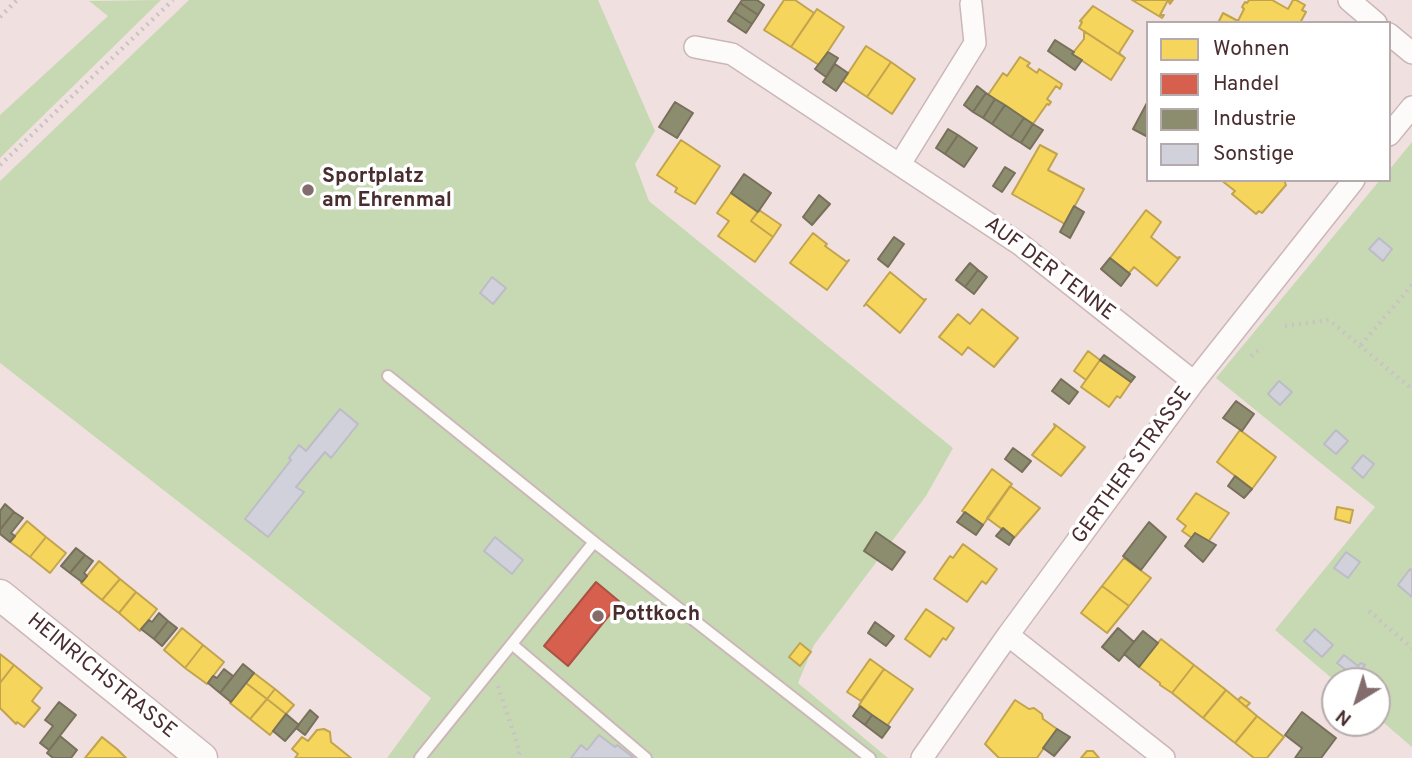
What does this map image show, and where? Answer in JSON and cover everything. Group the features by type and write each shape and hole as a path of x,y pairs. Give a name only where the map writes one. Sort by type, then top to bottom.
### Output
{"street":[{"path":"1349,0 1374,21"},
{"path":"900,164 975,43 971,4"},
{"path":"1391,36 1412,53"},
{"name":"AUF DER TENNE","path":"695,47 732,54 1021,245 1194,382"},
{"path":"1391,133 1412,107"},
{"name":"GERTHER STRASSE","path":"922,758 1008,635 1194,382 1352,182"},
{"name":"HEINRICHSTRASSE","path":"0,596 202,758"},
{"path":"1008,635 1164,758"}],"lane":[{"path":"388,376 594,542 870,758"},
{"path":"420,758 594,542"},
{"path":"513,645 646,758"}],"path":[{"path":"0,17 17,0"},
{"path":"0,165 173,0"},
{"path":"1361,345 1412,285"},
{"path":"1285,326 1329,320 1412,390"},
{"path":"1251,356 1262,347"},
{"path":"1369,611 1412,648"},
{"path":"492,669 520,752 516,758"}],"green space":[{"path":"161,0 0,158 0,115 108,16 89,1"},
{"path":"189,0 598,0 655,131 635,164 649,201 953,448 926,496 814,645 798,683 888,758 387,758 431,698 0,363 0,181"},
{"path":"1412,142 1412,747 1391,729 1391,667 1321,669 1275,630 1375,507 1216,378 1378,182 1391,182 1391,168"}],"building: Wohnen":[{"path":"784,0 795,0 814,13 791,47 764,30"},
{"path":"1132,0 1168,0 1160,15 1164,15 1162,18"},
{"path":"1249,0 1272,0 1288,9 1293,0 1296,0 1305,5 1302,10 1306,12 1301,21 1238,21 1244,9 1242,7"},
{"path":"1093,6 1133,31 1119,53 1125,58 1079,28 1082,22 1080,21"},
{"path":"817,9 844,27 819,65 791,47"},
{"path":"1223,13 1238,21 1219,21"},
{"path":"1084,31 1125,58 1111,80 1072,54 1084,39"},
{"path":"866,46 891,62 867,97 843,81"},
{"path":"1020,57 1030,63 1027,66 1037,73 1039,69 1062,84 1060,89 1056,86 1047,99 1051,102 1033,124 988,95 1003,73 1007,76"},
{"path":"891,62 915,79 892,114 867,97"},
{"path":"681,140 720,166 695,204 675,192 677,188 657,175"},
{"path":"1040,145 1057,154 1048,170 1084,189 1065,224 1012,194"},
{"path":"1224,182 1285,182 1286,185 1262,213 1259,211 1256,214 1232,194 1235,191"},
{"path":"731,193 758,212 751,221 773,237 755,262 718,236 729,221 717,213"},
{"path":"759,210 781,225 773,237 751,221"},
{"path":"1146,210 1161,222 1151,237 1177,258 1180,257 1157,286 1134,267 1129,273 1110,258"},
{"path":"813,233 827,244 825,246 847,262 849,260 827,290 790,263"},
{"path":"890,272 926,299 900,333 866,304 864,306"},
{"path":"982,309 1018,338 994,367 968,347 962,355 939,337 958,314 970,324"},
{"path":"1088,351 1100,360 1086,380 1074,371"},
{"path":"1100,360 1131,382 1120,398 1117,396 1109,407 1081,387"},
{"path":"1054,424 1085,447 1061,476 1032,455 1055,427"},
{"path":"1240,430 1276,457 1252,489 1217,462"},
{"path":"992,469 1012,484 983,525 962,511"},
{"path":"1010,486 1040,508 1014,538 987,518"},
{"path":"1196,493 1229,513 1208,542 1195,533 1192,538 1182,531 1186,526 1177,519"},
{"path":"1337,507 1353,510 1350,523 1335,519"},
{"path":"27,521 46,537 30,557 10,542"},
{"path":"46,537 66,553 50,573 30,557"},
{"path":"963,544 997,569 986,584 982,581 967,602 934,579 950,556 953,558"},
{"path":"1124,558 1151,578 1129,606 1102,586"},
{"path":"99,561 120,579 102,600 81,583"},
{"path":"120,579 136,592 119,613 102,600"},
{"path":"1102,586 1129,606 1107,633 1081,613"},
{"path":"136,592 157,609 140,631 119,613"},
{"path":"926,609 954,628 930,657 905,639"},
{"path":"182,628 203,645 185,668 164,650"},
{"path":"1161,639 1194,665 1172,693 1139,667"},
{"path":"800,643 811,652 800,666 789,657"},
{"path":"203,645 224,662 207,684 185,668"},
{"path":"0,654 14,665 0,683"},
{"path":"870,659 884,669 861,701 847,692"},
{"path":"14,665 42,688 32,701 40,708 24,727 17,722 16,724 0,708 0,683"},
{"path":"1194,665 1226,690 1203,718 1172,693"},
{"path":"884,669 913,689 887,726 859,705"},
{"path":"254,673 275,689 267,699 246,683"},
{"path":"246,683 267,699 250,719 230,703"},
{"path":"275,689 294,705 286,714 267,699"},
{"path":"1226,690 1257,716 1235,743 1203,718"},
{"path":"1241,697 1250,703 1246,707 1238,700"},
{"path":"267,699 286,714 270,735 250,719"},
{"path":"1015,700 1029,709 1034,708 1057,729 1037,758 999,758 985,744"},
{"path":"1257,716 1284,737 1267,758 1254,758 1235,743"},
{"path":"317,730 330,732 331,742 351,758 295,758 298,754 292,749 302,737 308,741"},
{"path":"102,737 117,749 126,758 85,758"},
{"path":"1087,751 1093,751 1099,758 1081,758"}],"building: Handel":[{"path":"596,582 620,602 568,666 544,646"}],"building: Industrie":[{"path":"742,0 757,0 764,5 758,15 740,3"},
{"path":"740,3 758,15 752,24 734,12"},
{"path":"734,12 752,24 746,33 728,21"},
{"path":"1055,40 1082,60 1075,70 1048,51"},
{"path":"828,52 838,58 826,77 815,69"},
{"path":"835,64 848,73 836,91 823,82"},
{"path":"977,86 986,93 973,112 964,105"},
{"path":"986,93 995,99 983,118 973,112"},
{"path":"995,99 1005,105 992,124 983,118"},
{"path":"675,102 693,113 677,138 659,127"},
{"path":"1005,105 1024,118 1011,137 992,124"},
{"path":"1146,105 1146,136 1133,129"},
{"path":"1024,118 1033,124 1021,143 1011,137"},
{"path":"1033,124 1043,130 1030,149 1021,143"},
{"path":"948,129 958,135 945,154 936,148"},
{"path":"958,135 977,148 964,167 945,154"},
{"path":"1005,167 1015,173 1002,192 993,186"},
{"path":"744,174 771,193 758,212 731,193"},
{"path":"819,195 830,204 812,225 803,217"},
{"path":"1074,206 1084,212 1070,238 1060,232"},
{"path":"894,237 904,244 888,267 878,259"},
{"path":"1110,258 1130,274 1121,286 1101,269"},
{"path":"970,263 978,270 965,287 956,280"},
{"path":"978,270 987,277 974,294 965,287"},
{"path":"1104,355 1135,377 1131,382 1100,360"},
{"path":"1061,379 1078,392 1069,404 1052,391"},
{"path":"1236,401 1254,414 1242,431 1223,418"},
{"path":"1013,448 1031,461 1022,472 1005,459"},
{"path":"1235,476 1252,489 1244,498 1228,486"},
{"path":"5,504 14,512 0,530 0,511"},
{"path":"14,512 23,518 11,533 15,536 10,542 0,534 0,530"},
{"path":"965,512 983,525 976,535 957,522"},
{"path":"1149,522 1166,537 1141,570 1123,556"},
{"path":"1003,528 1014,537 1009,545 996,536"},
{"path":"876,532 905,552 892,570 864,551"},
{"path":"1195,533 1216,545 1203,562 1185,546"},
{"path":"76,548 85,555 70,573 61,566"},
{"path":"85,555 93,561 84,573 87,576 82,582 70,573"},
{"path":"159,613 168,621 154,639 141,629"},
{"path":"168,621 177,628 162,646 154,639"},
{"path":"875,622 894,636 886,646 868,633"},
{"path":"1118,628 1134,642 1119,661 1102,647"},
{"path":"1143,631 1158,643 1139,667 1124,654"},
{"path":"243,664 254,673 231,702 220,693"},
{"path":"224,669 233,676 220,693 208,683 213,676 217,678"},
{"path":"59,702 76,715 49,750 40,743 53,726 45,720"},
{"path":"860,706 872,715 865,725 853,716"},
{"path":"310,710 318,717 305,735 296,728"},
{"path":"1302,712 1321,727 1321,737 1336,738 1321,758 1295,758 1302,748 1285,735"},
{"path":"286,714 299,725 285,741 273,731"},
{"path":"872,715 890,727 882,738 865,725"},
{"path":"1057,729 1070,737 1054,756 1043,748"},
{"path":"60,736 77,750 71,758 53,758 47,753"}],"building: Sonstige":[{"path":"1379,238 1392,249 1383,261 1369,249"},
{"path":"492,277 506,288 493,304 480,293"},
{"path":"1279,381 1292,392 1280,405 1268,394"},
{"path":"340,409 358,424 331,458 325,452 296,487 304,492 268,537 245,519 291,460 289,458 299,445 306,451"},
{"path":"1336,430 1348,441 1336,454 1324,444"},
{"path":"1363,455 1374,464 1363,478 1352,468"},
{"path":"495,537 523,560 512,574 484,551"},
{"path":"1346,552 1360,562 1348,578 1334,568"},
{"path":"1410,569 1412,571 1412,597 1398,585"},
{"path":"1315,629 1333,645 1322,657 1304,641"},
{"path":"1344,655 1358,666 1361,663 1365,665 1363,667 1342,667 1337,663"},
{"path":"599,735 634,758 571,758 581,745 587,750"}],"place":[{"name":"Sportplatz am Ehrenmal","path":"308,190"},
{"name":"Pottkoch","path":"598,616"}]}
